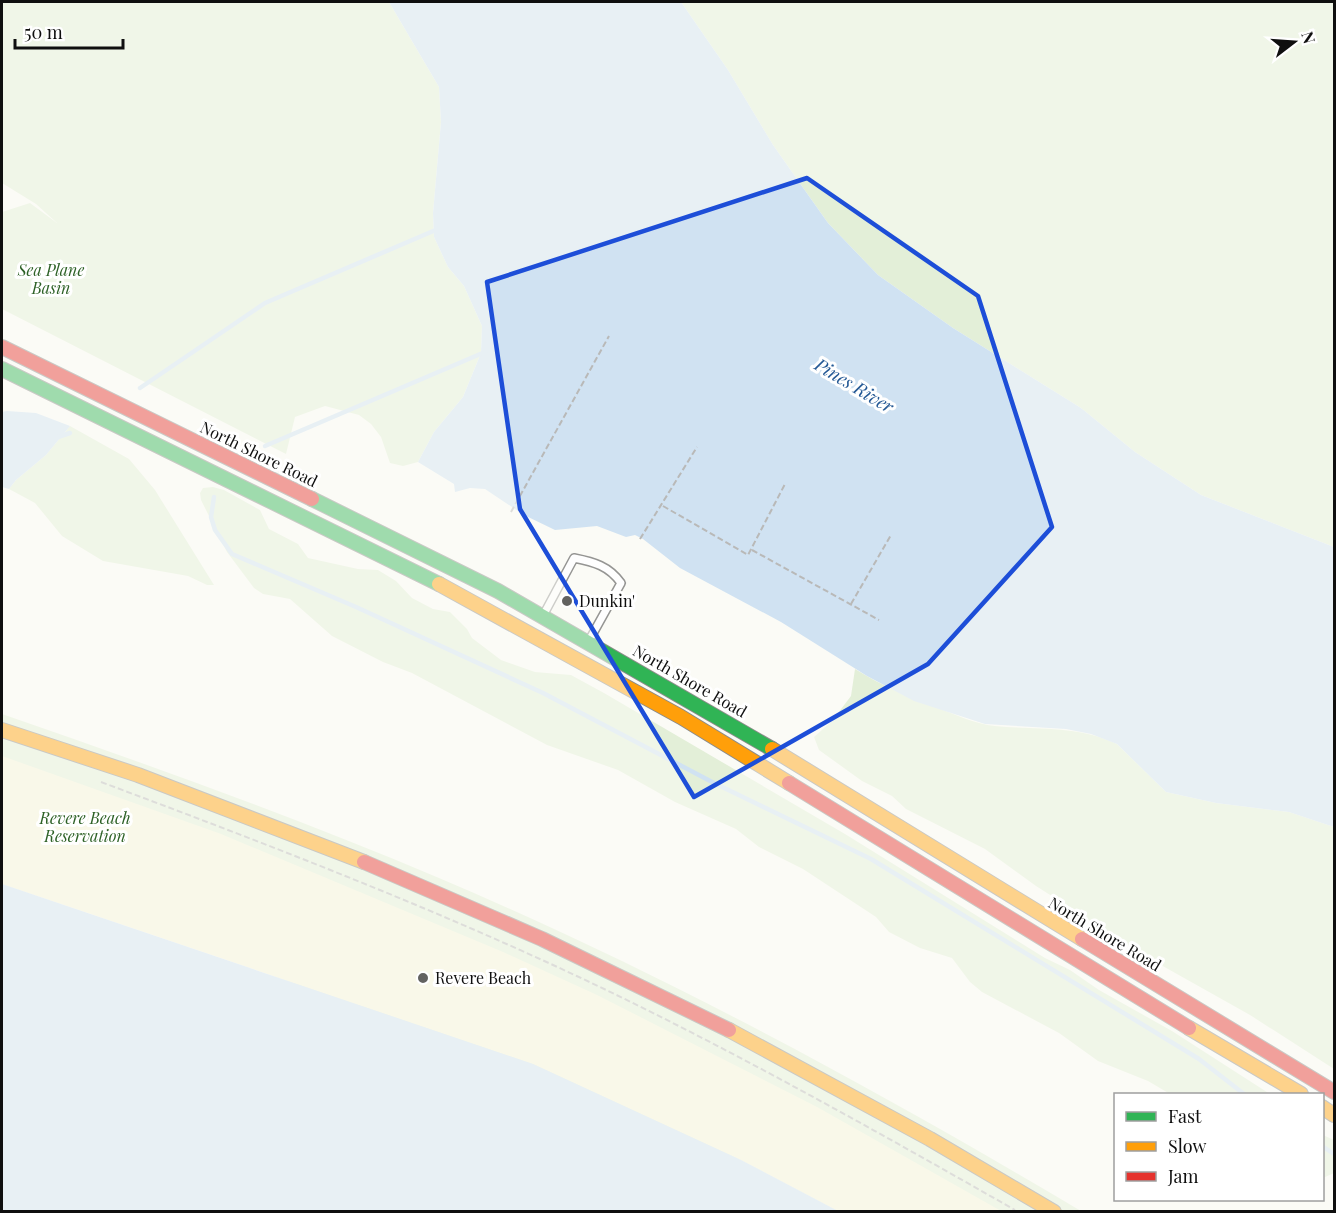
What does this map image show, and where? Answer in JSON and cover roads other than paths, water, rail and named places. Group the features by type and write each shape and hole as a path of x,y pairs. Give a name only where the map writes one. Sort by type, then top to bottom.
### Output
{"main road":[{"name":"North Shore Road","path":"2,348 409,547 543,616 816,774 985,880 1335,1092"},
{"path":"2,369 432,580 681,717 1093,971 1298,1093"},
{"path":"2,730 102,761 434,891 658,994 870,1105 1054,1212"}],"lane":[{"path":"543,616 574,558 597,563 614,572 621,583 588,642"}],"water":[{"name":"Pines River","path":"389,2 681,2 728,70 773,145 828,223 878,275 953,328 1081,408 1135,452 1201,495 1334,547 1334,827 1289,812 1216,803 1166,792 1117,744 1091,734 1066,729 985,724 914,701 867,676 781,622 680,568 635,535 626,537 597,526 555,530 524,515 485,489 470,488 455,492 454,484 418,462 434,432 463,397 481,353 482,326 464,286 448,267 434,237 433,213 441,122 439,87"},
{"path":"2,412 36,413 70,426 46,455 16,480 9,489 2,487"},
{"path":"2,884 533,1064 741,1160 838,1211 2,1211"}],"waterway":[{"path":"140,388 265,303 438,229"},
{"path":"265,446 485,352"},
{"path":"58,437 70,433"},
{"path":"214,497 211,517 215,530 232,554 356,607 543,693 714,783 871,859 1199,1059 1243,1093"},
{"path":"1324,1147 1334,1154"}],"place":[{"name":"Dunkin'","path":"567,601"},
{"name":"Revere Beach","path":"423,978"}],"park label":[{"name":"Sea Plane Basin","path":"51,279"},
{"name":"Revere Beach Reservation","path":"85,827"}]}
